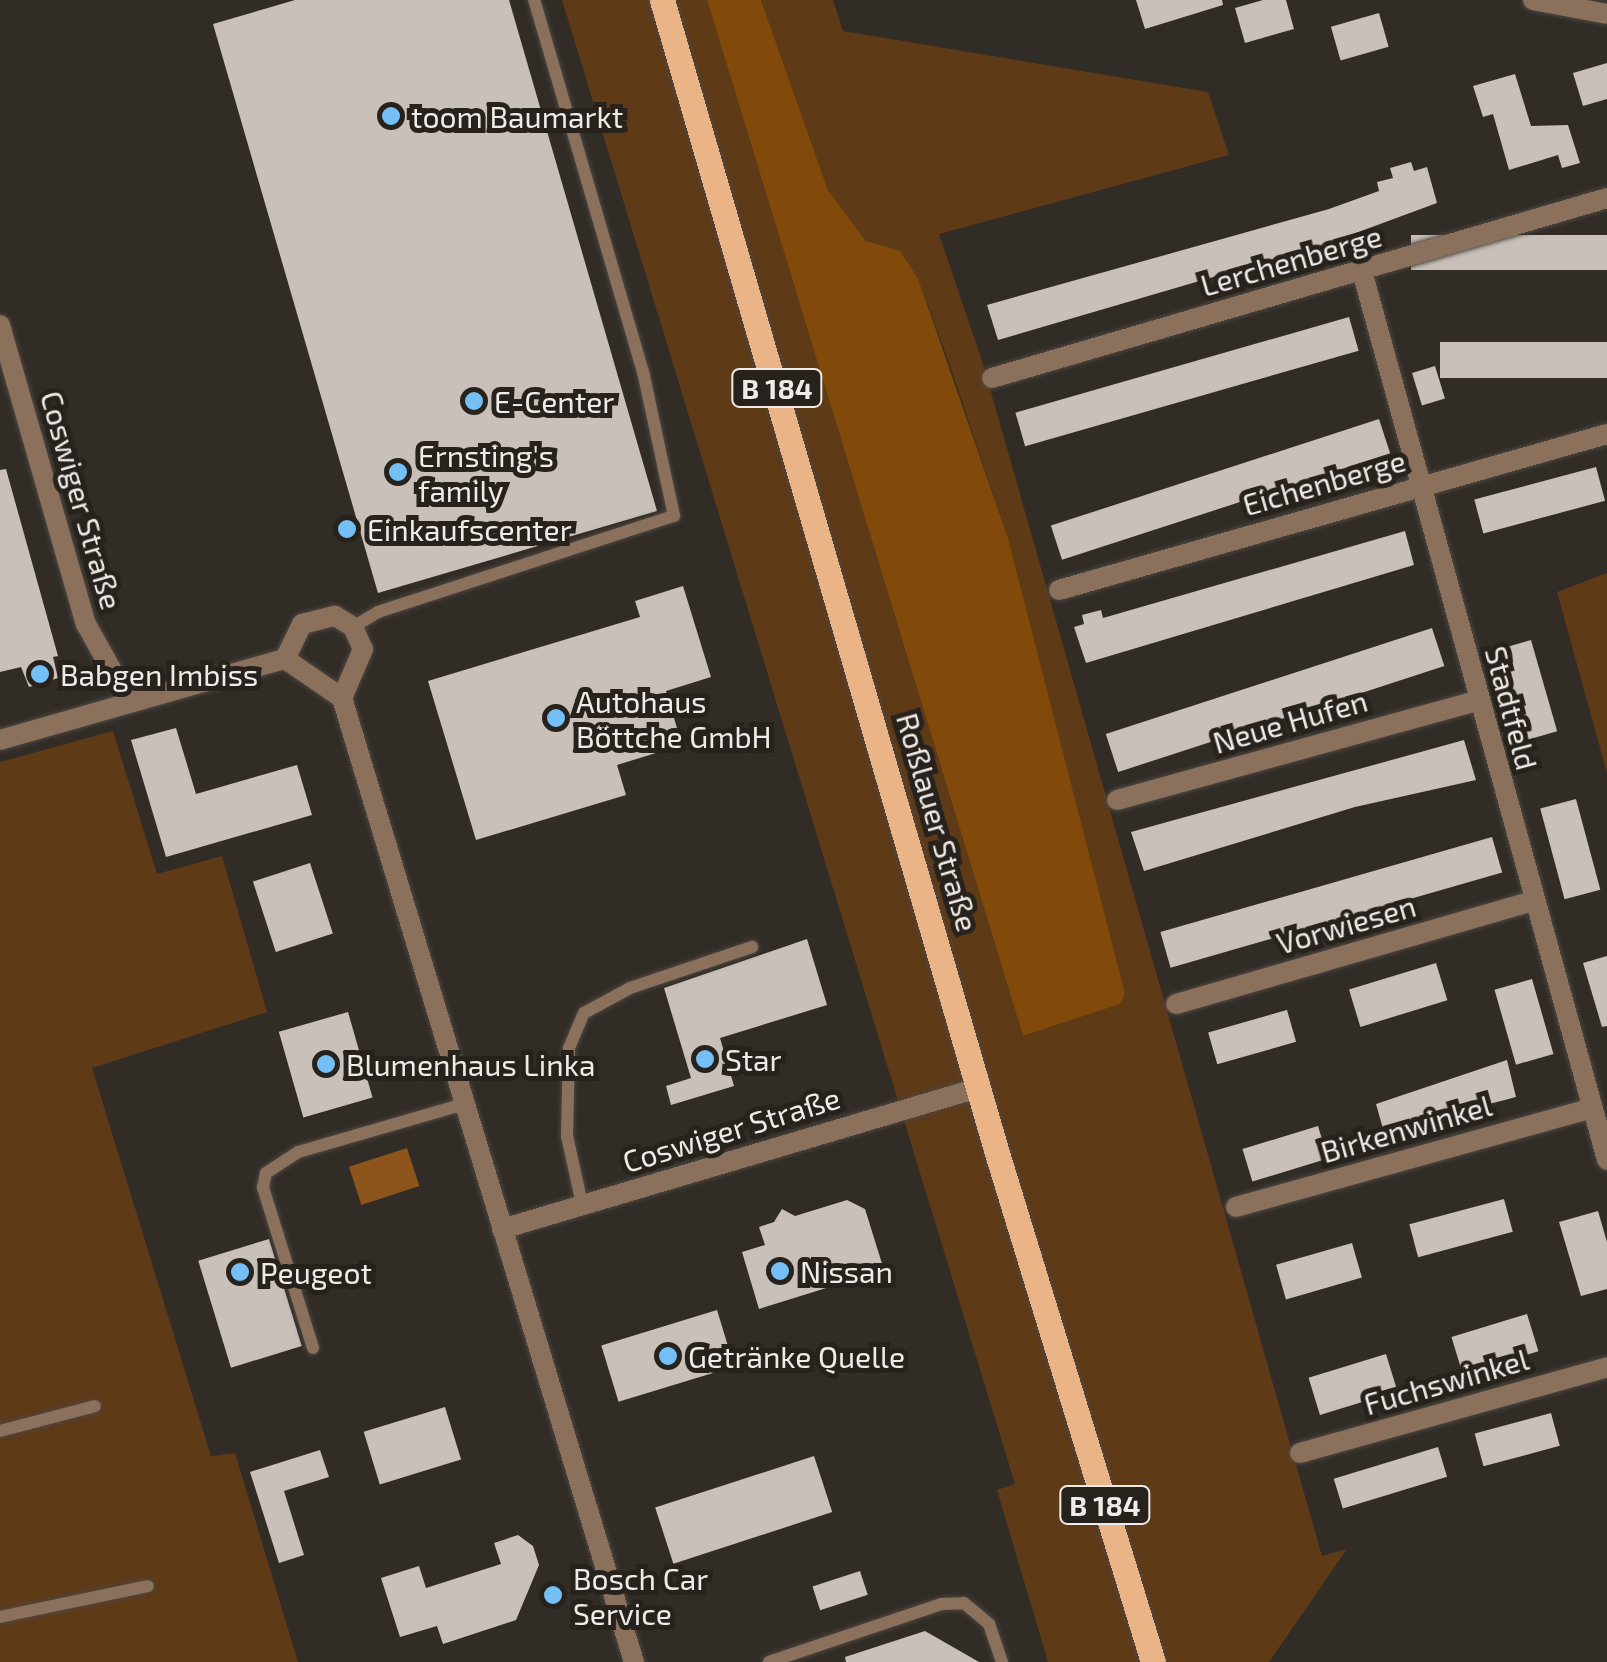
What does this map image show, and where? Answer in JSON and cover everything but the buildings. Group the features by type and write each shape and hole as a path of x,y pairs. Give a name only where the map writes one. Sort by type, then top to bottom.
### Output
{"main road":[{"name":"Roßlauer Straße","path":"662,0 978,1088 1153,1662"}],"street":[{"path":"1533,0 1607,14"},
{"name":"Lerchenberge","path":"992,378 1607,198"},
{"name":"Stadtfeld","path":"1362,270 1607,1160"},
{"name":"Coswiger Straße","path":"0,325 86,624 130,702"},
{"name":"Eichenberge","path":"1059,590 1607,434"},
{"path":"285,659 294,634 313,618 336,616 353,627 361,661 342,698"},
{"path":"0,740 285,659 342,698 634,1662"},
{"name":"Neue Hufen","path":"1117,800 1479,700"},
{"name":"Vorwiesen","path":"1176,1004 1533,901"},
{"name":"Coswiger Straße","path":"502,1229 978,1088"},
{"name":"Birkenwinkel","path":"1236,1207 1593,1108"},
{"name":"Fuchswinkel","path":"1300,1452 1607,1367"}],"lane":[{"path":"353,627 378,612 674,516 638,353 534,0"},
{"path":"582,1204 567,1136 568,1048 584,1013 630,988 752,947"},
{"path":"313,1348 263,1188 266,1173 298,1152 464,1104"},
{"path":"0,1431 95,1406"},
{"path":"0,1616 148,1586"},
{"path":"769,1662 941,1604 964,1603 988,1624 1002,1662"}],"shaded area":[{"path":"562,0 707,0 1023,1036 1119,1004 1125,993 1008,538 918,278 900,251 867,242 828,190 761,0 833,0 843,31 1208,92 1229,155 939,234 983,364 1322,1556 1347,1549 1269,1662 1048,1662 997,1490 1015,1484"},
{"path":"707,0 761,0 828,190 866,241 900,251 918,278 1008,538 1125,993 1120,1004 1023,1036"},
{"path":"1607,573 1607,773 1557,592"},
{"path":"113,731 157,874 222,856 267,1012 92,1068 211,1456 235,1453 298,1662 0,1662 0,762"},
{"path":"407,1148 419,1186 361,1205 349,1167"}],"place":[{"name":"toom Baumarkt","path":"391,116"},
{"name":"E-Center","path":"474,401"},
{"name":"Ernsting's family","path":"398,472"},
{"name":"Einkaufscenter","path":"347,529"},
{"name":"Babgen Imbiss","path":"40,674"},
{"name":"Autohaus Böttche GmbH","path":"556,718"},
{"name":"Star","path":"705,1059"},
{"name":"Blumenhaus Linka","path":"326,1064"},
{"name":"Nissan","path":"780,1271"},
{"name":"Peugeot","path":"240,1272"},
{"name":"Getränke Quelle","path":"668,1356"},
{"name":"Bosch Car Service","path":"553,1595"}]}
